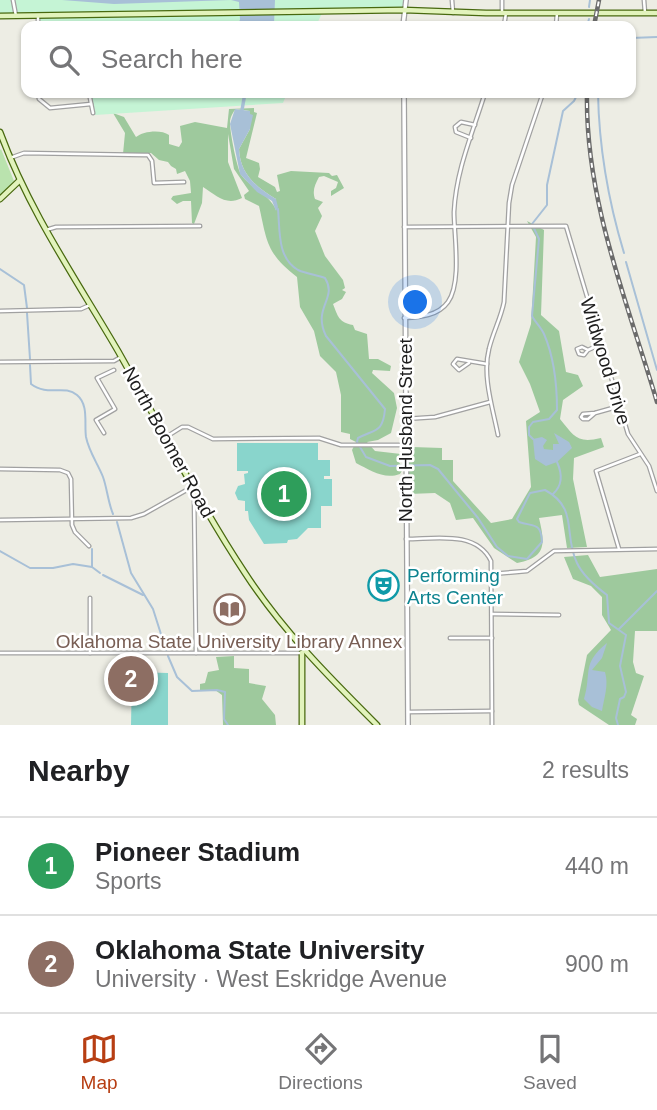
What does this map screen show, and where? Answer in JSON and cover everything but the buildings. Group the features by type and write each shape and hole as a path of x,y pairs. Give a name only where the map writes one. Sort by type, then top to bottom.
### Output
{"main road":[{"path":"0,16 404,10 453,13 657,13"},
{"name":"North Boomer Road","path":"0,132 19,181 45,231 90,304 245,574 303,653 377,725"},
{"path":"0,199 19,181"},
{"path":"9,190 26,194"},
{"path":"302,725 303,653"}],"street":[{"path":"13,0 16,16"},
{"path":"403,21 406,0"},
{"path":"452,0 453,13"},
{"path":"502,0 504,21"},
{"path":"644,0 645,13"},
{"path":"556,21 557,13"},
{"path":"38,15 38,21"},
{"path":"39,98 50,108 91,104"},
{"path":"90,98 93,113"},
{"name":"North Husband Street","path":"404,98 408,725"},
{"path":"404,318 434,313 451,299 455,284 457,180 483,98"},
{"path":"498,435 487,364 489,348 502,315 512,185 541,98"},
{"path":"471,138 456,132 455,127 461,122 475,125"},
{"path":"10,158 24,153 144,155 151,157 153,183 184,183"},
{"path":"45,231 56,227 200,226"},
{"name":"Wildwood Drive","path":"508,227 566,226 628,434 649,466 657,491"},
{"path":"404,228 508,227"},
{"path":"0,311 81,309 90,304"},
{"path":"588,350 601,344"},
{"path":"0,362 114,361 121,358"},
{"path":"469,363 487,364"},
{"path":"104,433 96,420 115,409 97,379 114,370"},
{"path":"405,419 435,418 491,401"},
{"path":"594,414 620,406"},
{"path":"166,437 182,427 188,427 213,439 319,438 341,445 405,444"},
{"path":"619,549 596,471 642,454"},
{"path":"0,470 67,471 71,479 75,532 89,546"},
{"path":"0,520 131,518 144,514 193,486 196,653"},
{"path":"406,539 456,538 471,541 480,545 491,561 492,725"},
{"path":"492,574 527,571 554,551 657,549"},
{"path":"90,598 90,653"},
{"path":"492,614 559,615"},
{"path":"450,638 492,638"},
{"path":"0,653 303,653"},
{"path":"407,712 492,711"}],"green space":[{"path":"0,0 406,0 403,10 323,11 318,21 40,21 40,15 0,15"},
{"path":"90,98 285,98 283,103 95,115"},
{"path":"254,108 257,113 246,158 259,163 258,177 275,187 277,192 280,191 277,175 291,171 337,175 344,188 331,196 331,191 336,188 338,182 324,176 319,177 314,193 315,199 323,202 318,208 322,216 315,231 325,256 343,280 345,288 342,290 346,292 342,299 333,304 338,315 344,322 353,325 355,330 367,334 369,359 378,359 391,366 390,371 373,370 372,373 394,393 397,408 391,433 367,442 375,451 401,454 399,462 403,469 400,474 383,475 356,463 352,450 356,442 350,439 350,434 341,432 341,395 336,372 320,356 314,331 300,307 297,277 279,261 269,246 259,206 245,199 244,195 249,191 234,169 228,134 228,162 242,198 226,200 203,187 202,203 194,224 191,201 177,204 171,199 173,196 191,193 190,181 185,171 177,174 176,169 168,162 159,160 151,153 123,154 125,133 113,113 124,117 136,137 157,131 169,135 169,144 179,147 182,142 180,126 195,122 227,128 229,109","holes":["236,109 250,111 250,129 239,149 242,166 250,179 276,199 276,210 270,200 242,176 236,159 231,119"]},
{"path":"0,150 14,181 0,196"},
{"path":"527,221 544,230 541,315 559,331 566,372 578,375 583,386 563,400 560,419 577,437 586,440 601,438 604,447 574,458 573,479 587,547 567,548 562,515 539,518 542,548 534,557 517,563 494,548 473,518 456,520 450,503 435,493 409,494 409,450 412,447 442,448 442,460 453,460 453,481 491,523 512,519 531,487 526,421 540,412 519,362 531,324 536,237"},
{"path":"588,555 600,577 657,569 657,631 635,631 633,662 636,673 644,676 631,715 637,719 635,725 609,725 579,705 587,655 611,630 602,615 602,597 591,586 573,579 564,557"},
{"path":"234,656 234,668 249,669 249,683 266,686 262,699 275,715 276,725 223,725 222,695 215,690 200,690 200,684 205,683 208,672 219,670 216,657"}],"shaded area":[{"path":"62,0 231,0 114,4"},
{"path":"231,0 275,0 274,21 239,21 239,2"},
{"path":"235,109 250,111 253,115 250,129 239,149 242,166 250,179 276,199 276,211 272,201 257,192 240,174 230,124"},
{"path":"554,433 569,442 572,448 557,462 546,466 535,459 533,439 542,437 547,440 544,449 553,450 553,444 559,444"},
{"path":"237,443 318,443 318,460 330,460 330,476 324,476 324,479 332,479 332,506 321,506 321,528 308,528 297,539 288,540 287,543 264,544 249,520 248,511 245,511 245,501 238,500 235,493 238,486 245,484 244,474 248,473 237,471"},
{"path":"607,643 602,658 592,670 605,672 606,687 602,711 592,707 584,699 590,663"},
{"path":"132,672 168,673 168,725 131,725"}],"waterway":[{"path":"589,7 590,0"},
{"path":"636,38 657,37"},
{"path":"242,110 244,98"},
{"path":"533,439 529,435 529,427 533,422 549,419 557,410 556,381 550,352 543,331 532,316 539,239 532,224 547,205 547,185 563,111 576,98"},
{"path":"598,98 605,174 624,253"},
{"path":"278,209 281,243 286,258 298,270 325,278 328,285 329,292 322,318 326,336 385,409 380,426 358,438 357,442 366,457 390,466 430,465 438,469 478,518 497,547 508,556 527,559 542,542 538,528 517,519 530,493 545,490 562,505 577,563 586,576 607,595 609,623 626,635 620,666 626,692 620,699 616,718 618,725"},
{"path":"626,262 657,370"},
{"path":"0,269 24,285 27,308"},
{"path":"27,313 30,359"},
{"path":"30,365 31,384 44,390 67,390 81,399 85,409 87,442 103,477 113,514"},
{"path":"553,494 561,479 557,462"},
{"path":"117,522 131,573 153,609 166,650"},
{"path":"92,549 92,567 100,573"},
{"path":"0,551 30,568 53,568 73,564 92,567"},
{"path":"103,575 143,595"},
{"path":"619,629 657,591"},
{"path":"168,656 177,677 192,691 225,692 224,719 228,725"}],"railway":[{"path":"595,21 599,0"},
{"path":"587,98 588,133 600,211 657,402"}],"place":[{"name":"Pioneer Stadium","path":"284,494"},
{"name":"Performing Arts Center","path":"384,586"},
{"name":"Oklahoma State University Library Annex","path":"229,610"},
{"name":"Oklahoma State University","path":"131,679"}]}
